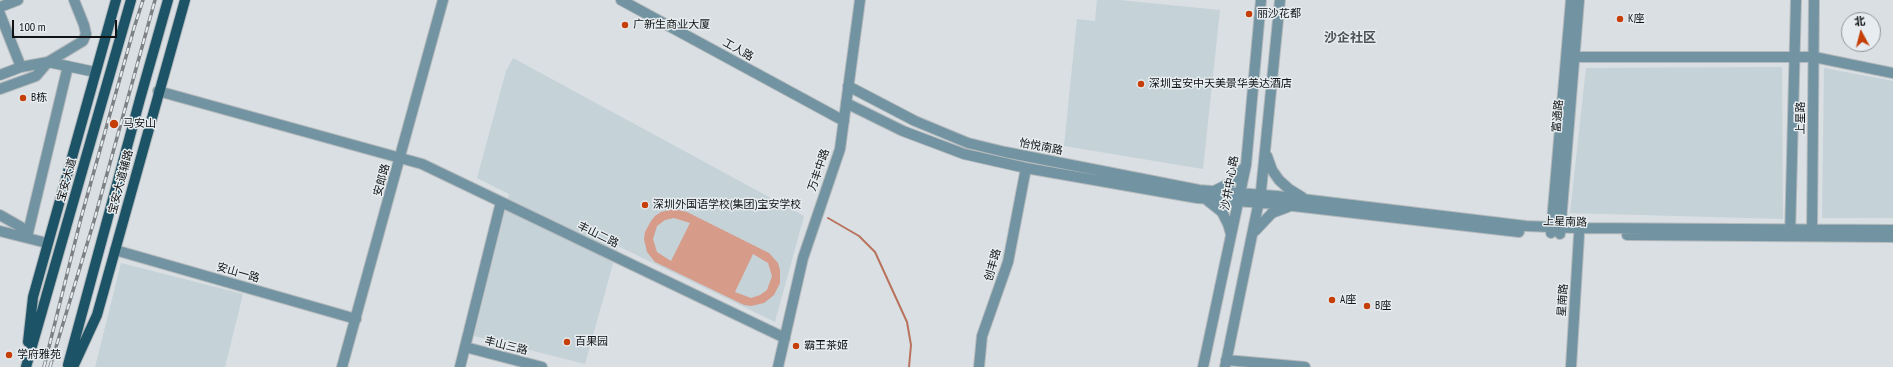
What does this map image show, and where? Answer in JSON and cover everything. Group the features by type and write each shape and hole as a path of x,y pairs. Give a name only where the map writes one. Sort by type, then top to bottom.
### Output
{"main road":[{"path":"25,367 33,297 116,0"},
{"name":"宝安大道","path":"25,367 131,0"},
{"path":"68,367 168,0"},
{"name":"宝安大道辅路","path":"73,367 97,315 158,91 185,0"}],"street":[{"path":"0,7 18,0"},
{"path":"0,89 36,76 48,62 83,41 86,34 74,0"},
{"name":"安郎路","path":"342,367 443,0"},
{"name":"工人路","path":"621,0 844,121"},
{"name":"万丰中路","path":"778,367 803,258 822,198 837,159 844,121 860,0"},
{"name":"沙井中心路","path":"1203,367 1246,165 1261,0"},
{"path":"1280,0 1266,149 1259,199 1226,363 1305,367"},
{"name":"富通路","path":"1556,231 1571,0"},
{"name":"富通路","path":"1556,231 1579,0"},
{"name":"上星路","path":"1790,233 1796,0"},
{"name":"上星路","path":"1812,233 1814,0"},
{"path":"0,14 21,67"},
{"path":"1574,57 1814,58 1893,73"},
{"path":"0,76 21,67 48,62 95,72"},
{"path":"27,237 68,66"},
{"name":"怡悦南路","path":"848,86 915,121 968,142 1206,195"},
{"name":"丰山二路","path":"158,91 422,164 785,338"},
{"name":"怡悦南路","path":"846,103 903,131 964,154 1026,168 1206,195 1240,198"},
{"path":"1266,149 1269,164 1279,180 1294,193 1313,201"},
{"path":"1231,238 1228,224 1222,212 1206,195 1230,183 1241,173 1246,165"},
{"name":"创丰路","path":"979,367 982,336 1008,262 1026,168"},
{"name":"上星南路","path":"1240,198 1313,201 1526,226 1579,235 1790,233"},
{"name":"上星南路","path":"1259,199 1294,206 1526,233 1556,231 1812,233 1893,230"},
{"path":"460,367 501,202"},
{"path":"1252,236 1257,227 1269,215 1277,210 1294,206"},
{"path":"0,216 21,226 27,237"},
{"path":"0,231 48,243"},
{"name":"上星南路","path":"1812,233 1893,237"},
{"name":"星南路","path":"1571,367 1579,235"},
{"name":"安山一路","path":"115,250 356,319"},
{"name":"丰山三路","path":"465,348 542,367"}],"shaded area":[{"name":"深圳宝安中天美景华美达酒店","path":"1097,0 1119,0 1220,10 1203,169 1064,146 1077,19 1095,21"},
{"name":"深圳外国语学校(集团)宝安学校","path":"513,58 804,216 775,322 618,246 585,364 474,336 509,194 477,178 506,71"},
{"path":"1782,67 1783,219 1570,213 1586,68"},
{"path":"1824,68 1893,81 1893,218 1822,218"},
{"path":"674,209 687,212 769,253 778,263 780,270 780,283 774,295 764,303 751,306 744,305 655,262 647,252 644,239 645,232 651,221 661,212","holes":["674,218 690,223 671,261 657,252 653,239 657,226 665,220","753,254 768,263 772,276 767,290 760,295 751,298 735,292"]},
{"path":"121,263 243,294 225,367 95,367"}],"waterway":[{"path":"828,218 859,236 875,252 907,322 911,345 909,367"}],"railway":[{"path":"44,367 81,218 143,0"},
{"path":"50,367 94,221 155,0"}],"place":[{"name":"丽沙花都","path":"1249,14"},
{"name":"K座","path":"1620,19"},
{"name":"广新生商业大厦","path":"625,25"},
{"name":"深圳宝安中天美景华美达酒店","path":"1141,84"},
{"name":"B栋","path":"23,98"},
{"name":"马安山","path":"114,124"},
{"name":"深圳外国语学校(集团)宝安学校","path":"645,205"},
{"name":"A座","path":"1332,300"},
{"name":"B座","path":"1367,306"},
{"name":"百果园","path":"567,342"},
{"name":"霸王茶姬","path":"796,346"},
{"name":"学府雅苑","path":"9,355"}],"district":[{"name":"沙企社区","path":"1350,38"}]}
